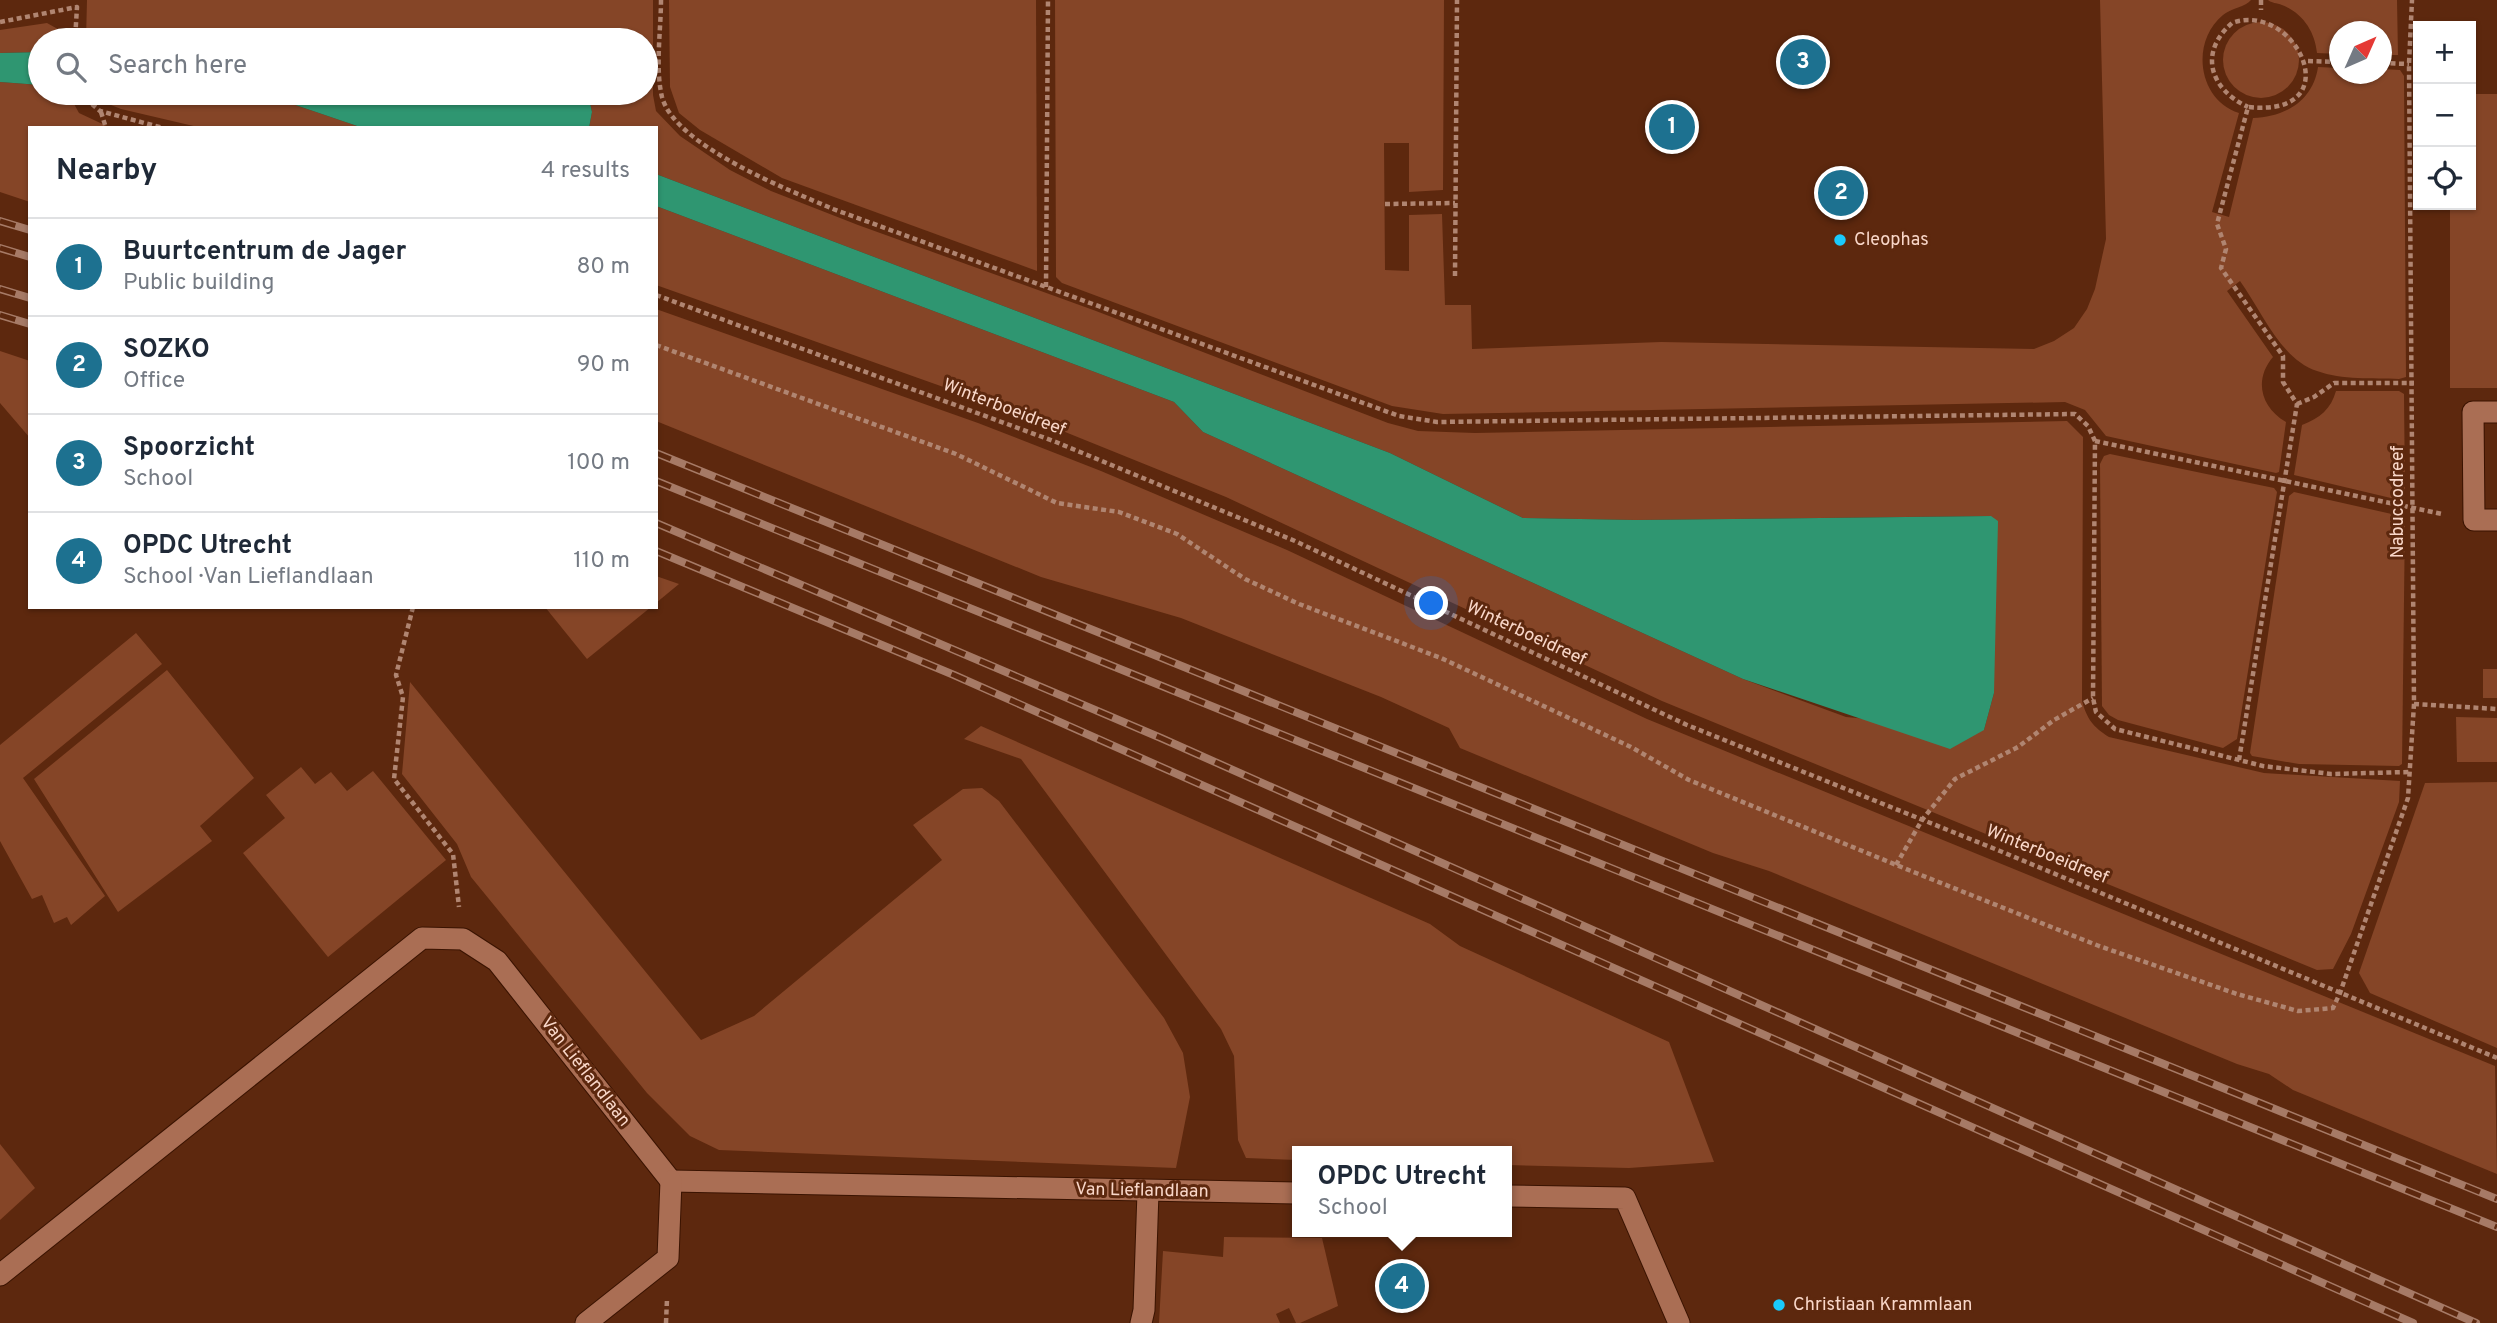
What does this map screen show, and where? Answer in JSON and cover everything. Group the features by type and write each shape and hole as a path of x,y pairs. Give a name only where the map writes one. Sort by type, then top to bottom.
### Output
{"street":[{"path":"2497,412 2473,412 2474,520 2497,520"},
{"path":"0,1275 422,938 463,939"},
{"name":"Van Lieflandlaan","path":"463,939 498,961 671,1181 1292,1193"},
{"path":"586,1323 668,1258 671,1181"},
{"path":"1141,1323 1148,1192"},
{"path":"1512,1196 1625,1198 1679,1323"}],"path":[{"path":"76,28 77,0"},
{"path":"661,0 662,95 669,113 686,130 748,173 833,209 1399,416 1437,422 2062,412 2075,414 2088,426 2095,442 2093,698 2096,712 2115,729 2263,766 2331,774 2409,772"},
{"path":"1046,287 1048,0"},
{"path":"1455,276 1457,0"},
{"path":"2260,0 2261,10"},
{"name":"Nabuccodreef","path":"2340,993 2409,798 2414,704 2411,509 2414,383 2409,64 2412,0"},
{"path":"0,22 77,7"},
{"path":"2251,12 2261,10 2268,13"},
{"path":"2242,14 2221,33 2211,57 2216,83 2231,99 2248,107 2266,109 2291,99 2302,80 2308,61 2303,43"},
{"path":"2308,61 2329,62"},
{"path":"2392,63 2409,64"},
{"path":"93,105 100,111 156,126"},
{"path":"2239,760 2297,404 2283,382 2283,356 2221,268 2226,249 2217,224 2248,107"},
{"path":"100,111 105,126"},
{"path":"1385,204 1455,203"},
{"name":"Winterboeidreef","path":"658,296 1056,442 1295,541 1687,725 2497,1058"},
{"path":"658,346 956,454 1057,503 1119,512 1177,534 1245,579 1441,658 1631,747 1689,780 2099,946 2237,994 2298,1011 2333,1007 2340,993"},
{"path":"2297,404 2314,397 2334,383 2414,383"},
{"path":"2095,442 2411,509"},
{"path":"412,609 396,675 403,697 394,779 453,853 463,939"},
{"path":"1896,865 1922,820 1955,779 2018,747 2054,720 2093,698"},
{"path":"2414,704 2497,709"}],"shaded area":[{"path":"87,0 653,0 653,28 86,28"},
{"path":"669,0 1036,0 1037,271 782,178 700,130 679,113 670,87"},
{"path":"1055,0 1444,0 1443,190 1409,192 1409,143 1384,143 1385,270 1409,271 1409,215 1442,214 1445,305 1471,305 1472,349 1661,342 2034,349 2054,341 2074,328 2087,309 2095,289 2106,239 2100,0 2251,0 2223,15 2213,26 2203,54 2207,83 2225,106 2239,113 2212,212 2229,217 2253,118 2276,114 2296,105 2310,89 2318,67 2329,68 2329,84 2392,84 2392,70 2400,70 2404,76 2406,377 2347,377 2327,374 2304,365 2282,345 2240,281 2227,291 2273,357 2263,374 2262,383 2265,401 2277,416 2286,422 2279,472 2276,473 2106,436 2085,410 2065,402 1443,414 1392,406 1062,283 1056,277"},
{"path":"2268,0 2397,0 2398,55 2392,55 2392,21 2329,21 2329,54 2317,53 2311,31 2302,18 2289,8"},
{"path":"2261,22 2276,25 2288,33 2296,45 2299,60 2296,75 2288,87 2276,95 2261,98 2246,95 2234,87 2226,75 2223,60 2226,45 2234,33 2246,25"},
{"path":"47,23 56,28 28,28 28,52 0,53 0,30"},
{"path":"28,52 28,84 0,82 0,53"},
{"path":"0,82 28,84 28,105 75,105 79,113 107,126 28,126 28,201 0,192"},
{"path":"2476,94 2497,94 2497,388 2450,388 2450,210 2476,210"},
{"path":"111,105 295,105 357,126 193,126"},
{"path":"295,105 591,105 592,112 589,126 357,126"},
{"path":"591,105 655,105 656,111 680,136 730,170 771,191 1388,423 1418,431 1475,433 2067,421 2083,437 2082,701 2089,718 2109,737 2264,773 2400,781 2399,802 2351,934 2333,969 2317,970 1662,701 1226,497 1028,417 658,286 658,207 1174,402 1203,432 1743,679 1846,717 1984,730 1994,693 1991,516 1636,520 1523,518 1390,453 658,175 658,126 589,126"},
{"path":"658,175 1390,453 1523,518 1636,520 1991,516 1998,521 1994,693 1984,730 1950,749 1743,679 1203,432 1174,402 658,207"},
{"path":"658,310 978,423 1101,471 1287,550 1647,719 2495,1066 2497,1174 2293,1090 2269,1074 2237,1064 1769,871 1713,853 1460,748 1449,728 1381,697 1181,618 1041,577 658,422"},
{"path":"0,351 28,360 28,436 0,403"},
{"path":"2336,391 2399,391 2404,394 2405,497 2395,499 2294,475 2302,425 2324,412"},
{"path":"2110,454 2274,488 2277,492 2237,739 2223,748 2118,720 2109,715 2102,706 2100,464 2104,456"},
{"path":"2294,492 2405,517 2402,764 2399,766 2299,764 2252,756 2250,753 2289,496"},
{"path":"658,577 679,584 658,601"},
{"path":"547,609 649,609 587,659"},
{"path":"136,633 162,664 23,778 105,896 71,925 67,917 54,923 42,895 32,899 0,841 0,745"},
{"path":"2483,669 2497,669 2497,698 2483,698"},
{"path":"167,670 254,778 200,826 212,841 118,912 34,779"},
{"path":"410,682 701,1040 754,1016 942,860 913,825 963,789 982,788 999,801 1164,1018 1183,1053 1190,1097 1176,1168 719,1150 690,1136 647,1093 471,877 457,844 402,774"},
{"path":"2456,717 2497,718 2497,762 2457,762"},
{"path":"981,726 1430,924 1460,946 1669,1042 1714,1162 1629,1168 1512,1165 1512,1146 1292,1146 1292,1160 1246,1158 1238,1140 1234,1056 1221,1029 1021,759 964,739"},
{"path":"301,767 315,784 331,772 347,791 373,771 446,860 328,957 243,853 285,818 266,795"},
{"path":"2497,782 2497,1048 2370,993 2359,973 2425,783"},
{"path":"0,1144 35,1188 0,1220"},
{"path":"1224,1237 1322,1238 1338,1306 1300,1323 1296,1323 1289,1308 1276,1314 1280,1323 1159,1323 1163,1251 1223,1257"}],"railway":[{"path":"0,221 28,229"},
{"path":"0,248 28,256"},
{"path":"0,289 28,297"},
{"path":"0,315 28,323"},
{"path":"658,454 2497,1199"},
{"path":"658,482 2497,1227"},
{"path":"658,524 1161,738 2476,1323"},
{"path":"658,552 954,675 2413,1323"}],"place":[{"name":"Spoorzicht","path":"1803,62"},
{"name":"Buurtcentrum de Jager","path":"1672,127"},
{"name":"SOZKO","path":"1841,193"},
{"name":"Cleophas","path":"1840,240"},
{"name":"OPDC Utrecht","path":"1402,1286"},
{"name":"Christiaan Krammlaan","path":"1779,1305"}]}
